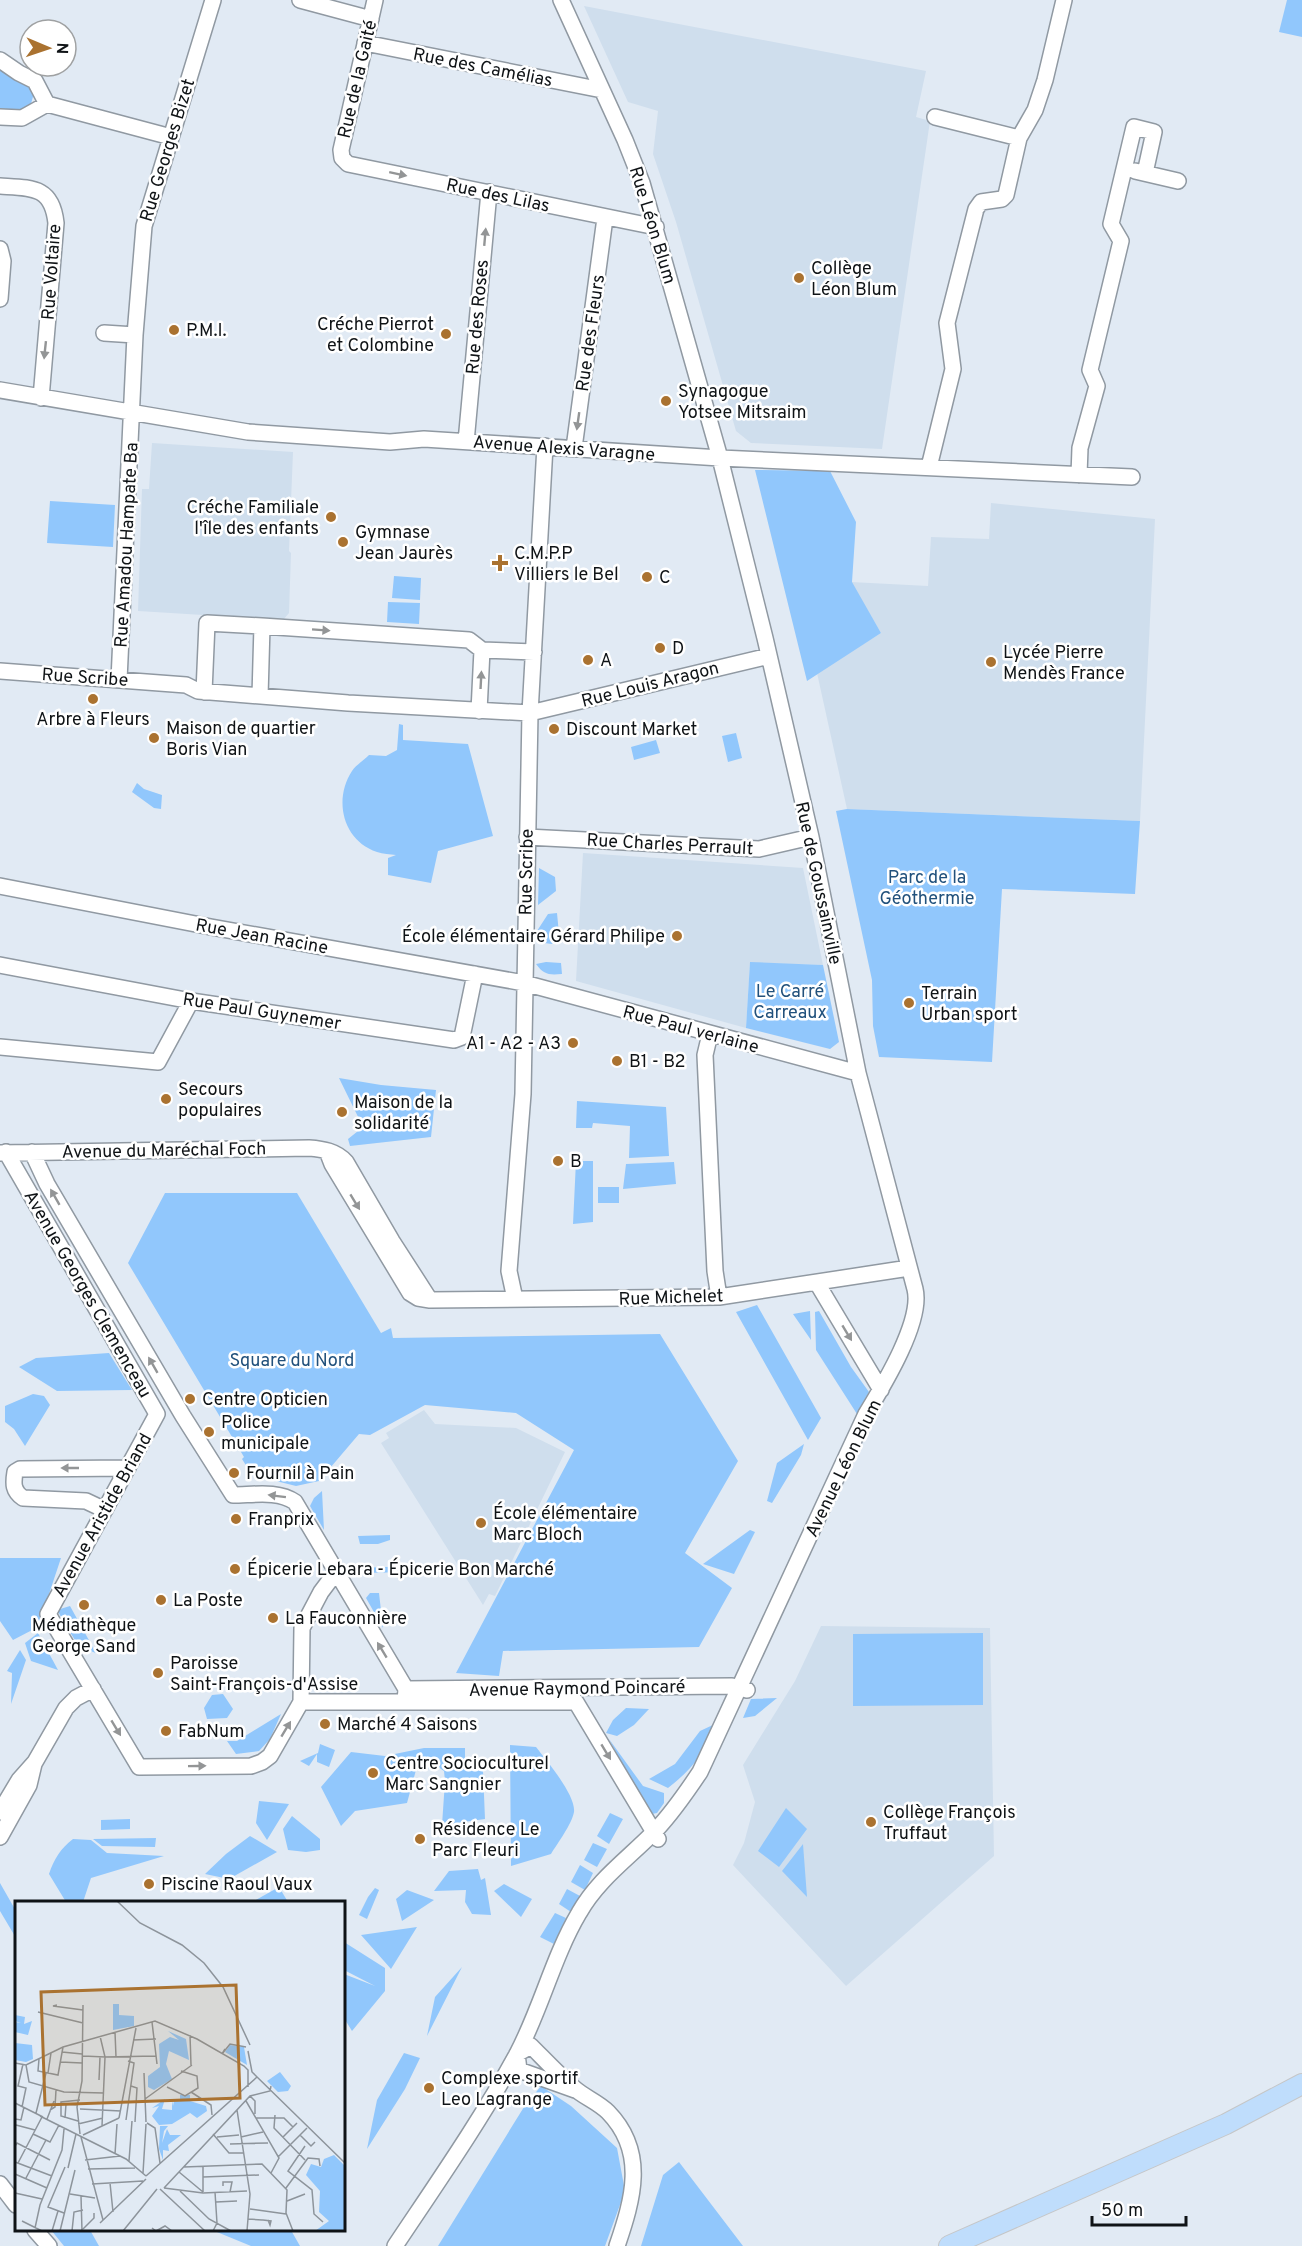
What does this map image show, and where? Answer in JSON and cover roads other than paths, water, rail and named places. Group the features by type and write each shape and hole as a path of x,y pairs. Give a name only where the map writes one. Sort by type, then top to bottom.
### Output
{"main road":[{"path":"949,2246 1197,2137 1302,2084"}],"street":[{"name":"Rue Georges Bizet","path":"131,411 144,226 213,0"},
{"path":"300,0 371,18"},
{"name":"Rue de la Gaité","path":"342,158 340,150 375,0"},
{"name":"Rue Léon Blum","path":"561,0 642,183 720,458"},
{"path":"929,467 953,369 947,323 976,209 981,202 1002,199 1006,195 1019,138 1035,110 1045,80 1064,0"},
{"name":"Rue des Camélias","path":"364,43 602,90"},
{"path":"0,60 19,74 35,81 47,104"},
{"path":"0,117 22,118 47,104 171,137"},
{"path":"935,117 1019,138"},
{"path":"1079,474 1080,448 1097,386 1090,370 1121,241 1111,224 1134,127 1154,132 1145,173"},
{"name":"Rue des Lilas","path":"342,158 348,164 656,227"},
{"path":"1124,168 1178,181"},
{"name":"Rue Voltaire","path":"0,186 38,190 54,206 56,223 40,398"},
{"name":"Rue des Roses","path":"466,442 489,192"},
{"name":"Rue des Fleurs","path":"574,448 605,218"},
{"path":"0,249 3,261 0,299"},
{"path":"104,333 135,335"},
{"name":"Avenue Alexis Varagne","path":"0,390 262,433 390,442 424,439 720,458 1132,477"},
{"name":"Rue Amadou Hampate Ba","path":"119,680 131,411"},
{"path":"530,713 545,446"},
{"name":"Rue de Goussainville","path":"720,458 811,837 858,1073 917,1296 916,1308"},
{"path":"204,692 207,623 469,640 482,650 534,652"},
{"path":"260,696 262,626"},
{"path":"479,711 482,650"},
{"name":"Rue Louis Aragon","path":"530,713 769,656"},
{"name":"Rue Scribe","path":"0,671 186,685 204,692 530,713 523,1094 509,1271 515,1299"},
{"name":"Rue Charles Perrault","path":"527,837 759,849 811,837"},
{"name":"Rue Jean Racine","path":"0,886 211,927 524,983"},
{"name":"Rue Paul Guynemer","path":"0,965 191,1001 453,1040 462,1037 475,974"},
{"name":"Rue Paul verlaine","path":"524,983 858,1073"},
{"path":"0,1047 158,1062 191,1001"},
{"path":"710,1034 705,1055 715,1271 719,1297"},
{"name":"Avenue du Maréchal Foch","path":"3,1152 309,1148 327,1151"},
{"name":"Rue Michelet","path":"327,1151 332,1164 410,1293 418,1298 430,1300 719,1297 909,1268"},
{"name":"Avenue Georges Clemenceau","path":"3,1152 157,1414 183,1416"},
{"name":"Avenue Georges Clemenceau","path":"32,1152 47,1184 183,1416 233,1495 273,1494 286,1496 295,1502 336,1572"},
{"path":"817,1283 881,1390"},
{"name":"Avenue Léon Blum","path":"520,2062 578,1913 608,1874 677,1821 705,1779 744,1688 874,1418 881,1390 908,1333 916,1308"},
{"name":"Avenue Aristide Briand","path":"93,1689 48,1614 157,1414"},
{"path":"105,1510 86,1501 23,1498 16,1493 13,1484 15,1472 20,1469 128,1468"},
{"path":"0,1812 19,1780 35,1762 66,1708 76,1698 93,1689 139,1767 251,1766 262,1762 270,1756 301,1702 302,1628 321,1592 336,1572 406,1695"},
{"name":"Avenue Raymond Poincaré","path":"301,1702 406,1695 578,1696 744,1688"},
{"path":"578,1696 656,1836"},
{"path":"0,1837 29,1785 35,1762"},
{"name":"Avenue Léon Blum","path":"531,2046 558,1972 577,1931 602,1894 656,1836"},
{"path":"395,2246 476,2122 531,2046 575,2090"},
{"path":"520,2062 575,2090 607,2111 619,2126 630,2148 634,2171 633,2193 618,2246"},
{"path":"405,2246 520,2062"},
{"path":"0,2184 15,2204"},
{"path":"38,2231 49,2246"}],"place":[{"name":"Collège Léon Blum","path":"799,278"},
{"name":"P.M.I.","path":"174,330"},
{"name":"Créche Pierrot et Colombine","path":"446,334"},
{"name":"Synagogue Yotsee Mitsraim","path":"666,401"},
{"name":"Créche Familiale l'île des enfants","path":"331,517"},
{"name":"Gymnase Jean Jaurès","path":"343,542"},
{"name":"C.M.P.P Villiers le Bel","path":"500,563"},
{"name":"C","path":"647,577"},
{"name":"D","path":"660,648"},
{"name":"A","path":"588,660"},
{"name":"Lycée Pierre Mendès France","path":"991,662"},
{"name":"Arbre à Fleurs","path":"93,699"},
{"name":"Discount Market","path":"554,729"},
{"name":"Maison de quartier Boris Vian","path":"154,738"},
{"name":"École élémentaire Gérard Philipe","path":"677,936"},
{"name":"Terrain Urban sport","path":"909,1003"},
{"name":"A1 - A2 - A3","path":"573,1043"},
{"name":"B1 - B2","path":"617,1061"},
{"name":"Secours populaires","path":"166,1099"},
{"name":"Maison de la solidarité","path":"342,1112"},
{"name":"B","path":"558,1161"},
{"name":"Centre Opticien","path":"190,1399"},
{"name":"Police municipale","path":"209,1432"},
{"name":"Fournil à Pain","path":"234,1473"},
{"name":"Franprix","path":"236,1519"},
{"name":"École élémentaire Marc Bloch","path":"481,1523"},
{"name":"Épicerie Lebara - Épicerie Bon Marché","path":"235,1569"},
{"name":"La Poste","path":"161,1600"},
{"name":"Médiathèque George Sand","path":"84,1605"},
{"name":"La Fauconnière","path":"273,1618"},
{"name":"Paroisse Saint-François-d'Assise","path":"158,1673"},
{"name":"Marché 4 Saisons","path":"325,1724"},
{"name":"FabNum","path":"166,1731"},
{"name":"Centre Socioculturel Marc Sangnier","path":"373,1773"},
{"name":"Collège François Truffaut","path":"871,1822"},
{"name":"Résidence Le Parc Fleuri","path":"420,1839"},
{"name":"Piscine Raoul Vaux","path":"149,1884"},
{"name":"Complexe sportif Leo Lagrange","path":"429,2088"}],"park label":[{"name":"Parc de la Géothermie","path":"927,887"},
{"name":"Le Carré Carreaux","path":"790,1001"},
{"name":"Square du Nord","path":"292,1360"}]}
